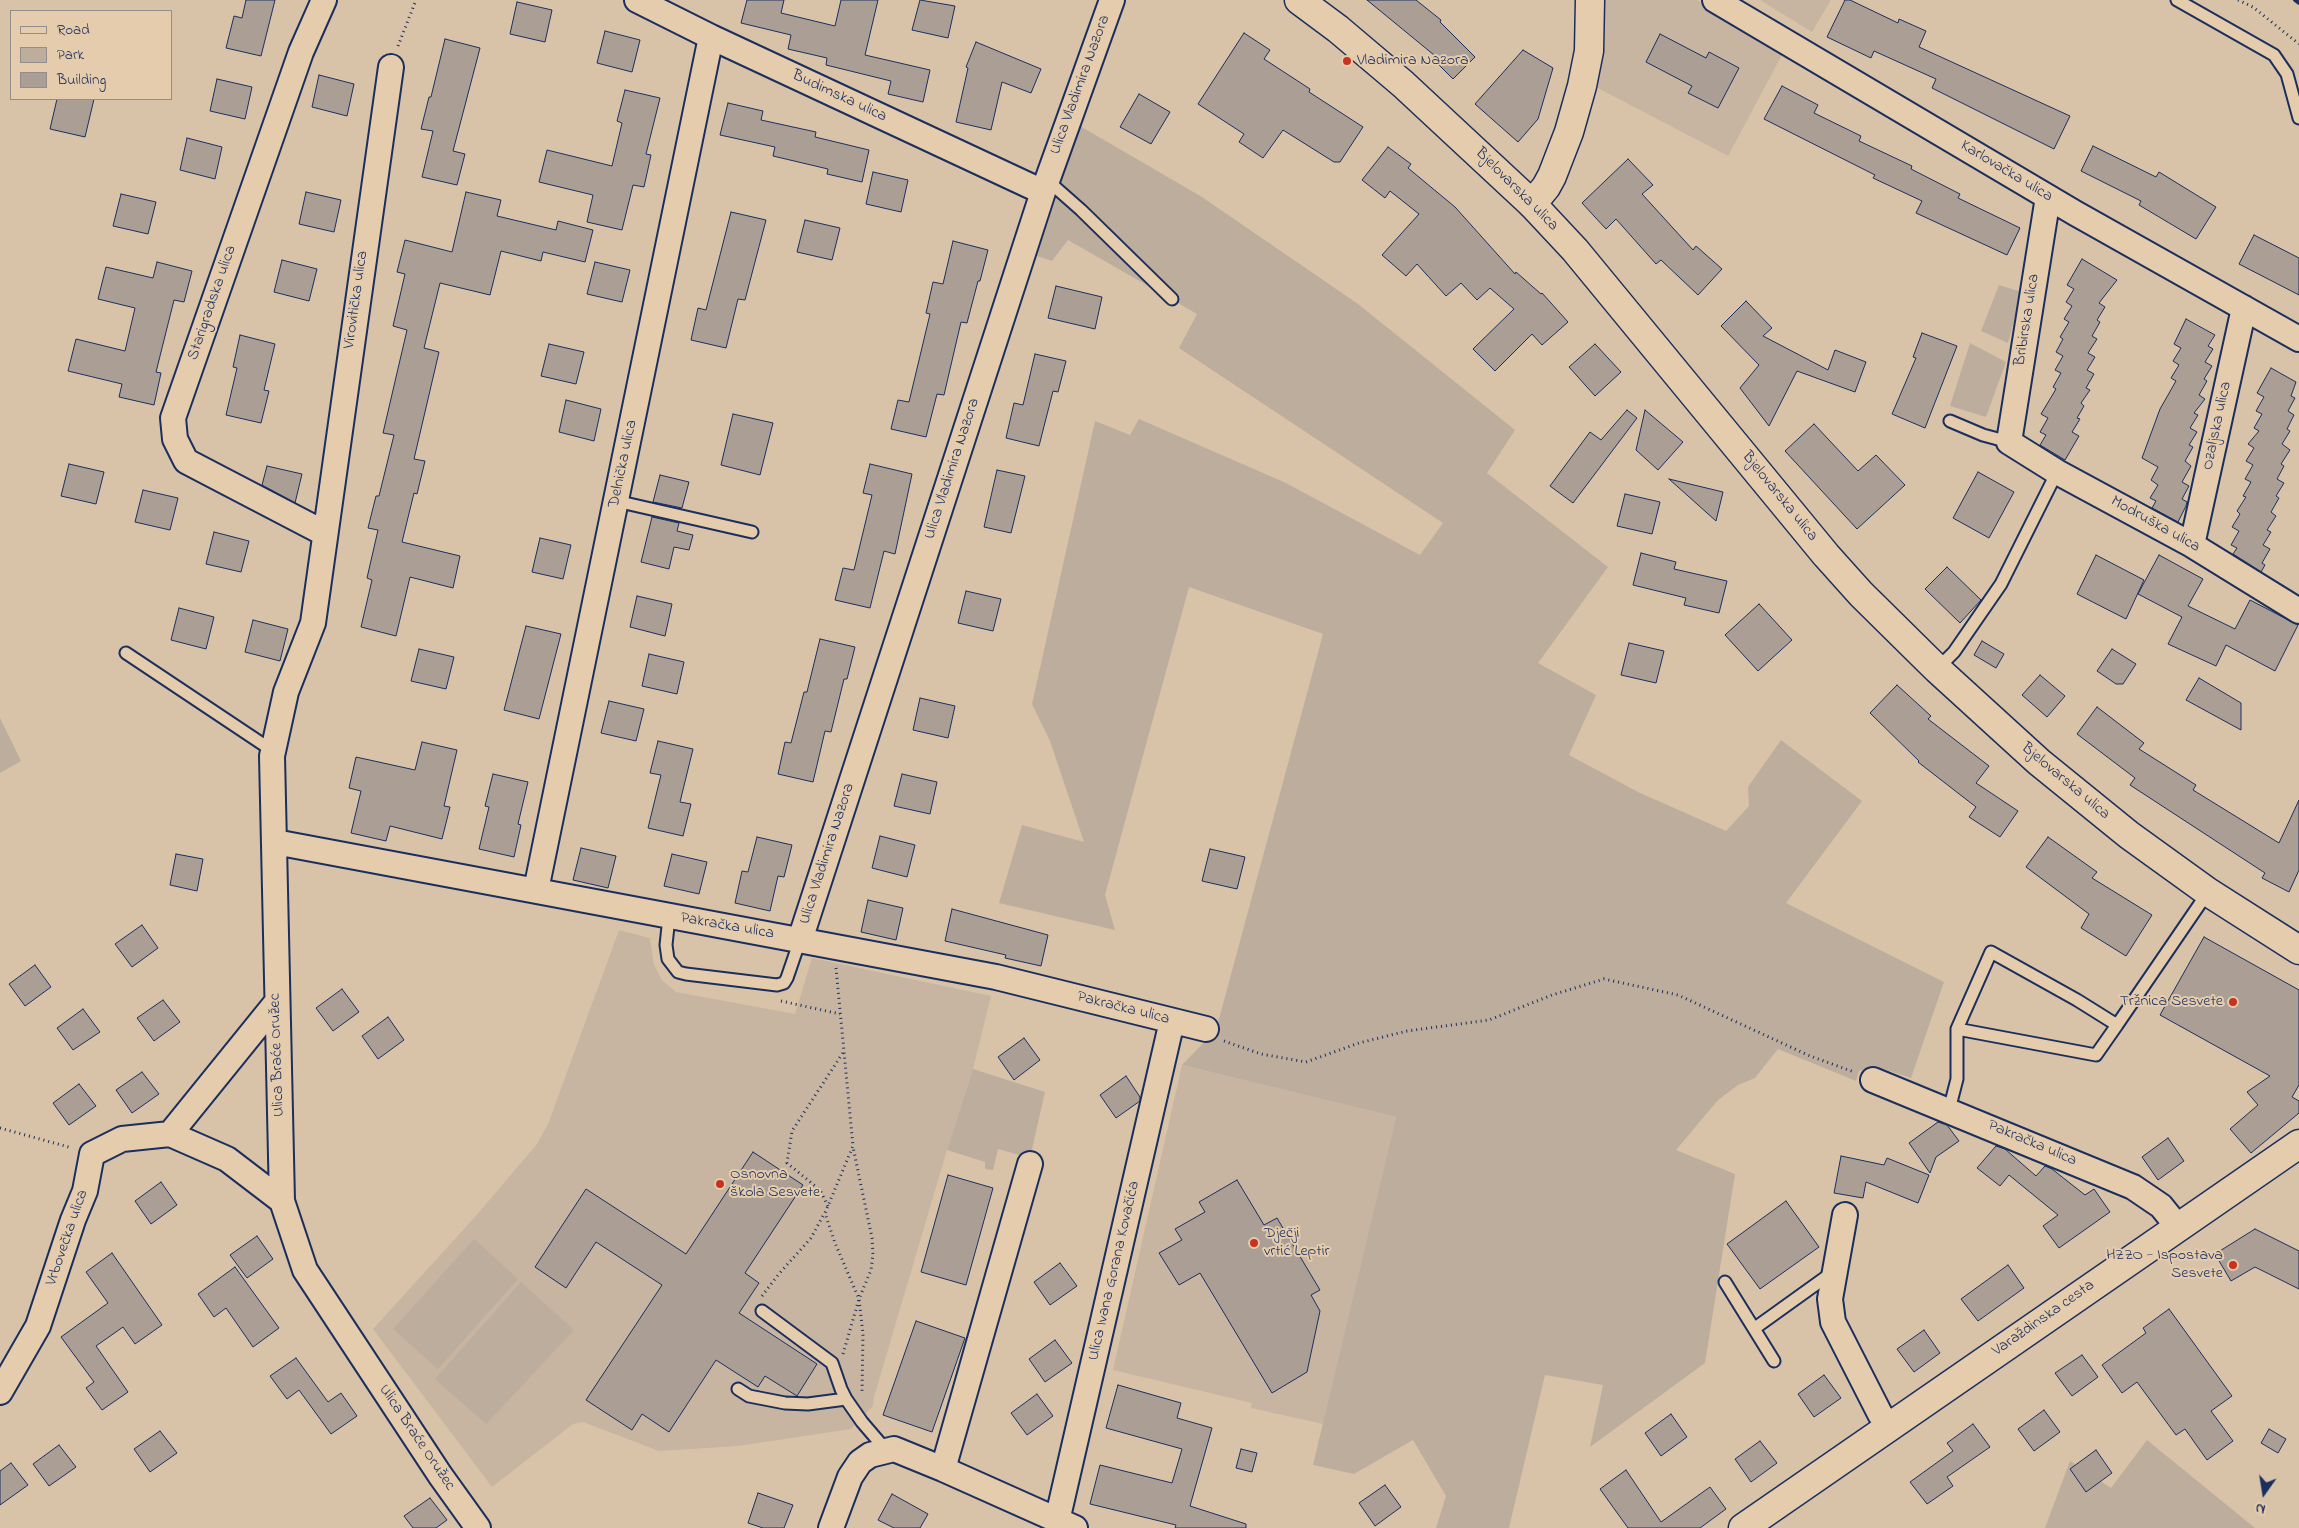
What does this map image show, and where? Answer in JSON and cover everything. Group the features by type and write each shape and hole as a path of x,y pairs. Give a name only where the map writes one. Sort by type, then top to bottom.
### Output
{"main road":[{"name":"Bjelovarska ulica","path":"1299,0 1345,34 1532,204 1575,250 1826,556 1861,594 1937,669 2000,727 2084,799 2159,858 2208,892 2299,950"},
{"path":"1532,204 1549,182 1569,132 1582,86 1589,51 1590,0"},
{"name":"Varaždinska cesta","path":"1743,1528 2299,1144"}],"street":[{"name":"Starigradska ulica","path":"324,0 301,52 173,418 175,439 186,461 324,533"},
{"name":"Budimska ulica","path":"637,0 711,37 1045,186"},
{"name":"Ulica Vladimira Nazora","path":"800,940 1045,186 1112,0"},
{"name":"Karlovačka ulica","path":"1715,0 2048,197 2299,339"},
{"name":"Delnička ulica","path":"536,890 711,37"},
{"name":"Virovitička ulica","path":"324,533 391,67"},
{"name":"Bribirska ulica","path":"2009,442 2048,197"},
{"name":"Ozaljska ulica","path":"2192,545 2244,308"},
{"name":"Modruška ulica","path":"2009,442 2056,472 2192,545 2299,610"},
{"name":"Ulica Braće Oružec","path":"324,533 313,623 286,692 273,751 276,1002 282,1200 305,1270 434,1466 478,1528"},
{"name":"Pakračka ulica","path":"275,842 996,977 1206,1029"},
{"path":"170,1134 276,1002"},
{"name":"Ulica Ivana Gorana Kovačića","path":"886,1450 894,1449 943,1468 1066,1524 1172,1021"},
{"name":"Pakračka ulica","path":"1874,1080 2133,1186 2161,1206 2178,1227"},
{"path":"92,1154 122,1140 170,1134 227,1159 282,1200"},
{"name":"Vrbovečka ulica","path":"0,1392 38,1326 84,1191 92,1154"},
{"path":"943,1468 1030,1164"},
{"path":"1845,1214 1830,1299 1833,1322 1880,1414 1889,1426"},
{"path":"831,1528 850,1477 860,1462 870,1455 886,1450"}],"lane":[{"path":"2177,0 2274,55 2287,74 2299,118"},
{"path":"1045,186 1172,300"},
{"path":"1950,422 2009,442"},
{"path":"1937,669 1954,652 2001,584 2056,472"},
{"path":"616,501 752,532"},
{"path":"126,653 273,751"},
{"path":"1957,1029 2096,1055 2208,892"},
{"path":"669,917 666,945 668,959 678,972 686,974 777,985 784,983 788,978 800,940"},
{"path":"1949,1110 1956,1079 1957,1029 1991,952 2077,1000 2117,1025"},
{"path":"1755,1328 1834,1271"},
{"path":"1725,1282 1774,1361"},
{"path":"762,1311 832,1363 841,1389 849,1403 886,1450"},
{"path":"738,1390 749,1396 785,1403 849,1403"}],"path":[{"path":"391,67 416,0"},
{"path":"2238,0 2252,7 2299,44"},
{"path":"832,1363 844,1354 859,1299 871,1270 873,1254 872,1238 853,1146 836,966"},
{"path":"1206,1029 1209,1036 1261,1054 1306,1062 1359,1044 1407,1031 1489,1020 1552,995 1604,979 1678,995 1810,1056 1874,1080"},
{"path":"828,1206 820,1190 787,1163 792,1131 844,1050"},
{"path":"0,1128 92,1154"},
{"path":"762,1311 755,1306 778,1274 812,1238 825,1213 853,1146"},
{"path":"825,1213 835,1243 859,1299 863,1334 863,1386 860,1406 849,1403"}],"shaded area":[{"path":"1601,0 1697,0 1784,51 1728,156 1594,86"},
{"path":"1760,0 1831,0 1812,32"},
{"name":"Osnovna škola Sesvete","path":"619,930 650,938 654,965 662,980 676,992 795,1014 812,958 991,996 973,1069 947,1150 874,1397 873,1406 851,1429 738,1446 659,1451 583,1422 573,1424 492,1487 373,1329 474,1218 537,1144 548,1124"},
{"name":"Dječji vrtić Leptir","path":"1182,1065 1396,1117 1323,1424 1251,1408 1252,1403 1113,1370"}],"green space":[{"path":"1080,126 1202,197 1358,304 1515,430 1487,473 1608,567 1538,663 1596,695 1569,755 1638,792 1726,831 1749,806 1748,787 1781,740 1862,801 1786,903 1944,982 1911,1078 1874,1066 1859,1071 1856,1081 1778,1049 1755,1078 1738,1085 1718,1100 1676,1150 1735,1174 1705,1363 1590,1447 1603,1385 1545,1375 1509,1528 1436,1528 1446,1496 1413,1440 1354,1474 1313,1465 1396,1117 1182,1065 1216,1030 1323,634 1189,587 1105,895 1115,930 999,903 1022,825 1084,842 1050,741 1032,704 1095,421 1130,435 1139,419 1286,483 1420,555 1443,523 1179,348 1197,314 1068,240 1052,261 1037,256"},
{"path":"1999,285 2022,292 2008,343 1981,331"},
{"path":"1970,343 2006,362 1986,417 1950,406"},
{"path":"0,718 21,761 0,773"},
{"path":"973,1069 1045,1092 1030,1158 998,1149 993,1170 985,1169 985,1162 947,1150"},
{"path":"474,1239 518,1279 438,1369 393,1329"},
{"path":"521,1282 574,1330 486,1424 435,1379"},
{"path":"2147,1440 2255,1528 2045,1528 2070,1461 2111,1488"}],"building":[{"path":"246,0 275,0 261,56 226,48 234,16 242,18"},
{"path":"747,0 784,0 781,13 835,26 841,0 878,0 865,55 930,70 923,102 888,94 891,81 826,65 827,58 788,49 791,35 741,23"},
{"path":"920,0 955,6 948,38 912,30"},
{"path":"1367,0 1416,0 1441,20 1440,22 1475,57 1453,79 1432,58 1434,55"},
{"path":"1845,0 1850,0 1898,23 1899,19 1926,31 1919,47 2070,116 2054,149 1932,88 1936,79 1874,51 1871,58 1827,37"},
{"path":"517,2 552,10 545,42 510,34"},
{"path":"605,31 640,40 632,72 597,63"},
{"path":"1244,33 1270,50 1264,59 1310,89 1309,92 1363,127 1340,162 1334,162 1283,130 1263,158 1239,142 1244,134 1198,104"},
{"path":"1660,34 1706,58 1709,52 1739,68 1718,108 1688,93 1692,86 1646,62"},
{"path":"445,39 480,48 453,151 465,154 457,185 422,177 433,131 421,129"},
{"path":"976,42 1041,69 1031,93 1002,82 991,130 956,122 968,68 966,67"},
{"path":"1523,50 1553,68 1538,119 1518,142 1475,104"},
{"path":"319,75 354,84 347,116 312,107"},
{"path":"217,79 252,87 245,119 210,111"},
{"path":"1782,86 1818,105 1814,113 1861,136 1859,141 1912,166 1911,169 1960,194 1958,198 2020,228 2007,255 1916,213 1922,201 1873,178 1875,175 1764,119"},
{"path":"625,90 660,98 646,154 651,155 644,187 633,185 622,230 587,222 593,195 539,182 547,150 612,166 622,123 617,121"},
{"path":"1139,94 1170,112 1151,144 1120,127"},
{"path":"57,100 94,100 85,137 50,129"},
{"path":"728,103 763,111 761,120 816,132 815,137 869,150 862,182 827,174 828,169 773,156 775,147 720,135"},
{"path":"187,138 222,147 215,179 180,170"},
{"path":"2093,146 2156,177 2159,172 2216,207 2196,239 2139,205 2141,201 2081,171"},
{"path":"1388,147 1411,164 1408,168 1455,207 1515,274 1516,272 1542,293 1568,322 1542,345 1532,334 1495,371 1473,349 1514,309 1490,288 1477,300 1461,283 1446,296 1417,264 1406,276 1382,255 1419,214 1390,191 1385,198 1362,180"},
{"path":"1628,159 1653,185 1642,194 1693,250 1696,246 1722,269 1698,295 1661,260 1656,264 1616,219 1606,229 1582,203"},
{"path":"873,172 908,180 901,212 866,204"},
{"path":"306,192 341,200 334,232 299,224"},
{"path":"466,192 501,200 497,216 556,230 558,221 593,230 585,262 543,252 541,261 501,251 490,295 440,283 424,348 439,352 414,459 425,461 417,494 414,493 402,542 460,556 453,588 410,577 396,636 361,627 372,580 367,578 378,530 368,528 376,496 379,496 394,435 383,433 407,330 393,326 405,274 397,272 405,240 452,252"},
{"path":"121,194 156,202 148,234 113,226"},
{"path":"731,212 766,220 745,300 738,299 726,348 691,340 698,308 706,310"},
{"path":"805,220 840,228 832,260 797,252"},
{"path":"2254,235 2299,258 2299,295 2239,264"},
{"path":"953,241 988,250 967,323 961,322 944,395 937,394 926,437 891,429 898,400 909,402 930,314 926,313 933,282 943,284"},
{"path":"2082,259 2117,280 2099,303 2105,307 2097,320 2100,322 2092,336 2097,339 2088,353 2095,357 2087,370 2094,374 2086,388 2090,390 2081,403 2084,406 2077,418 2080,419 2072,432 2079,436 2065,460 2040,445 2046,435 2040,432 2048,418 2041,414 2056,389 2053,387 2061,373 2055,370 2063,356 2056,352 2063,339 2060,337 2069,322 2064,319 2072,306 2066,302 2074,289 2067,285"},
{"path":"282,260 317,269 309,301 274,292"},
{"path":"157,262 192,271 184,302 174,300 156,372 161,373 154,405 119,397 122,384 68,371 76,339 125,351 135,308 98,299 106,267 153,278"},
{"path":"595,262 630,270 622,302 587,294"},
{"path":"1056,286 1102,297 1095,329 1048,318"},
{"path":"1746,301 1772,328 1763,336 1828,370 1835,350 1866,362 1855,392 1797,371 1769,426 1740,388 1759,365 1721,326"},
{"path":"2186,319 2215,335 2208,346 2213,349 2205,362 2212,366 2204,379 2207,381 2199,395 2205,399 2194,413 2198,415 2190,428 2197,432 2189,445 2193,447 2185,461 2191,466 2182,482 2189,486 2182,499 2187,502 2186,506 2178,522 2152,508 2156,501 2150,498 2158,485 2151,480 2158,467 2142,458 2160,409 2176,381 2171,378 2179,365 2173,361 2181,348 2174,344"},
{"path":"1922,333 1957,346 1925,428 1892,414 1916,358 1913,357"},
{"path":"240,335 275,344 264,390 269,391 261,423 226,415 237,368 233,367"},
{"path":"549,344 584,352 576,384 541,376"},
{"path":"1595,344 1621,372 1595,396 1569,367"},
{"path":"1035,354 1066,361 1058,392 1053,391 1039,446 1006,438 1014,403 1023,405"},
{"path":"2271,368 2296,382 2291,396 2295,398 2288,411 2294,415 2287,429 2290,431 2282,444 2290,450 2281,464 2284,466 2277,479 2284,483 2276,496 2279,498 2271,512 2276,516 2267,530 2271,532 2263,545 2270,549 2262,563 2265,565 2261,572 2233,554 2237,548 2231,545 2239,531 2232,527 2240,514 2237,511 2246,497 2243,496 2251,482 2245,479 2253,465 2246,461 2254,448 2248,444 2259,431 2254,428 2262,414 2256,411 2264,397 2257,393"},
{"path":"566,400 601,409 594,441 559,432"},
{"path":"1627,410 1637,418 1573,503 1550,486 1590,432 1601,440"},
{"path":"1645,410 1683,442 1658,470 1636,450"},
{"path":"733,414 773,423 760,475 721,465"},
{"path":"1814,424 1858,471 1876,455 1905,485 1857,529 1785,451"},
{"path":"69,464 104,472 96,504 61,496"},
{"path":"870,464 912,474 895,554 884,551 870,608 835,600 843,568 854,570 872,495 863,493"},
{"path":"267,466 302,474 295,503 262,485"},
{"path":"997,470 1025,476 1011,533 984,527"},
{"path":"1978,472 2014,492 1989,538 1953,518"},
{"path":"660,475 689,482 682,508 653,502"},
{"path":"1669,479 1723,492 1716,521"},
{"path":"143,490 178,498 170,530 135,522"},
{"path":"1625,494 1660,502 1652,534 1617,526"},
{"path":"652,517 679,523 677,531 693,535 689,550 674,547 669,569 641,562"},
{"path":"214,532 249,541 241,572 206,564"},
{"path":"540,538 571,545 563,579 532,572"},
{"path":"1641,553 1676,562 1674,569 1727,581 1719,613 1684,605 1686,598 1633,585"},
{"path":"2096,555 2144,580 2126,619 2077,594"},
{"path":"2159,555 2203,579 2188,606 2235,629 2250,600 2298,625 2275,671 2226,645 2216,666 2168,644 2182,617 2138,594"},
{"path":"1947,567 1981,600 1960,623 1925,589"},
{"path":"966,591 1001,599 993,631 958,623"},
{"path":"637,596 672,604 665,636 630,627"},
{"path":"1759,604 1792,640 1758,671 1725,635"},
{"path":"179,608 214,617 206,649 171,640"},
{"path":"253,620 288,629 280,661 245,652"},
{"path":"526,626 561,634 539,719 504,710"},
{"path":"820,639 855,647 847,679 844,679 831,732 825,731 813,782 778,774 785,742 791,743 804,692 807,692"},
{"path":"1982,641 2004,654 1996,668 1974,655"},
{"path":"1629,643 1664,651 1656,683 1621,675"},
{"path":"419,649 454,657 446,689 411,681"},
{"path":"2112,649 2136,664 2123,684 2116,684 2097,671"},
{"path":"649,654 684,662 677,694 642,686"},
{"path":"2040,675 2065,696 2047,717 2022,695"},
{"path":"2199,678 2241,703 2241,730 2186,700"},
{"path":"1897,685 1931,716 1928,719 1989,766 1976,783 2018,811 2000,837 1969,817 1976,807 1918,762 1870,713"},
{"path":"920,698 955,706 948,738 913,730"},
{"path":"609,701 644,709 636,741 601,733"},
{"path":"2097,707 2144,743 2139,749 2196,785 2193,790 2279,843 2299,800 2299,870 2289,892 2262,878 2265,873 2130,785 2135,778 2077,734"},
{"path":"658,741 693,749 680,802 691,804 683,836 648,828 661,775 650,773"},
{"path":"422,742 457,750 444,806 450,807 442,839 390,826 386,841 351,833 361,791 349,788 356,757 415,770"},
{"path":"493,774 528,782 518,824 521,825 514,857 479,849 489,807 485,806"},
{"path":"902,774 937,782 930,814 894,806"},
{"path":"880,836 915,845 907,877 872,868"},
{"path":"757,837 792,845 784,877 778,876 770,911 735,903 742,871 748,872"},
{"path":"2048,837 2097,872 2092,878 2152,915 2126,956 2081,928 2089,914 2026,867"},
{"path":"581,848 616,856 608,888 573,880"},
{"path":"1210,849 1245,857 1237,889 1202,881"},
{"path":"176,854 203,859 197,891 170,885"},
{"path":"672,854 707,862 699,894 664,886"},
{"path":"868,900 903,908 896,940 861,932"},
{"path":"952,909 1048,935 1041,966 1005,958 1006,955 945,941"},
{"path":"142,925 158,948 132,967 115,944"},
{"name":"Tržnica Sesvete","path":"2204,937 2299,990 2299,1085 2292,1097 2299,1101 2299,1113 2251,1153 2230,1129 2258,1105 2247,1092 2270,1076 2160,1015"},
{"path":"35,965 51,987 25,1006 9,984"},
{"path":"342,989 359,1012 333,1031 316,1008"},
{"path":"163,1000 180,1022 154,1041 137,1018"},
{"path":"83,1009 100,1032 73,1050 57,1028"},
{"path":"388,1017 404,1040 378,1059 362,1036"},
{"path":"1024,1038 1040,1060 1014,1080 998,1057"},
{"path":"142,1072 159,1094 132,1113 116,1090"},
{"path":"1126,1076 1140,1097 1140,1101 1116,1118 1100,1095"},
{"path":"79,1084 96,1106 69,1125 53,1103"},
{"path":"1938,1122 1947,1125 1959,1141 1936,1157 1930,1173 1909,1143"},
{"path":"2168,1138 2184,1161 2158,1180 2142,1157"},
{"path":"1996,1146 2005,1149 2036,1176 2045,1166 2052,1169 2085,1195 2094,1189 2110,1212 2059,1248 2043,1226 2058,1215 2009,1175 2000,1186 1977,1168"},
{"path":"753,1152 803,1185 745,1273 759,1283 739,1313 817,1364 797,1396 765,1376 758,1387 716,1360 669,1432 642,1414 632,1430 586,1400 662,1285 596,1242 566,1288 535,1267 586,1189 686,1254"},
{"path":"1841,1156 1884,1165 1887,1158 1929,1175 1918,1203 1866,1182 1863,1198 1834,1193"},
{"path":"948,1175 993,1188 966,1285 921,1272"},
{"path":"1237,1180 1264,1225 1277,1218 1320,1290 1311,1295 1320,1311 1307,1372 1272,1393 1200,1273 1179,1285 1159,1253 1182,1240 1175,1229 1205,1212 1199,1202"},
{"path":"161,1182 177,1205 151,1224 135,1201"},
{"path":"1786,1201 1819,1247 1760,1289 1727,1244"},
{"path":"2255,1229 2299,1251 2299,1289 2255,1267 2231,1281 2215,1254"},
{"path":"257,1236 273,1259 247,1278 230,1255"},
{"path":"112,1253 162,1325 135,1344 123,1327 96,1346 128,1392 102,1410 86,1388 94,1382 61,1337 108,1303 86,1272"},
{"path":"1060,1263 1077,1286 1050,1305 1034,1282"},
{"path":"2008,1265 2024,1288 1978,1321 1961,1299"},
{"path":"235,1267 279,1328 253,1347 226,1308 214,1317 198,1294"},
{"path":"2169,1309 2232,1396 2211,1411 2233,1441 2207,1460 2185,1429 2176,1435 2137,1382 2122,1393 2102,1365 2146,1333 2143,1328"},
{"path":"916,1321 965,1338 932,1432 883,1415"},
{"path":"1924,1330 1940,1353 1914,1372 1897,1349"},
{"path":"1055,1340 1072,1363 1045,1382 1029,1359"},
{"path":"2082,1355 2098,1377 2072,1396 2055,1373"},
{"path":"296,1358 328,1402 341,1393 357,1416 331,1434 299,1390 287,1399 270,1376"},
{"path":"1824,1375 1841,1398 1814,1417 1798,1394"},
{"path":"1118,1385 1181,1403 1177,1418 1212,1428 1190,1506 1246,1524 1246,1528 1175,1528 1176,1525 1090,1504 1100,1465 1172,1483 1182,1449 1106,1428"},
{"path":"1037,1394 1053,1416 1027,1435 1011,1413"},
{"path":"2044,1410 2060,1432 2034,1451 2018,1429"},
{"path":"1671,1414 1687,1437 1661,1456 1645,1433"},
{"path":"1973,1424 1990,1447 1947,1477 1953,1486 1927,1504 1910,1482 1953,1451 1947,1443"},
{"path":"2269,1429 2286,1439 2278,1453 2261,1443"},
{"path":"160,1431 177,1453 150,1472 134,1449"},
{"path":"1760,1441 1777,1463 1751,1482 1735,1459"},
{"path":"59,1445 76,1467 49,1486 33,1464"},
{"path":"1241,1449 1257,1453 1252,1472 1236,1468"},
{"path":"2096,1450 2112,1473 2086,1492 2070,1469"},
{"path":"11,1463 28,1485 0,1505 0,1471"},
{"path":"1626,1470 1661,1522 1710,1487 1726,1509 1700,1528 1628,1528 1600,1489"},
{"path":"1385,1485 1401,1507 1375,1526 1359,1503"},
{"path":"758,1493 793,1505 784,1528 763,1528 748,1523"},
{"path":"892,1494 928,1514 920,1528 894,1528 878,1520"},
{"path":"430,1498 447,1520 436,1528 413,1528 404,1516"}],"railway":[{"path":"2295,0 2299,3"}],"place":[{"name":"Vladimira Nazora","path":"1347,61"},
{"name":"Tržnica Sesvete","path":"2233,1002"},
{"name":"Osnovna škola Sesvete","path":"720,1184"},
{"name":"Dječji vrtić Leptir","path":"1254,1243"},
{"name":"HZZO - Ispostava Sesvete","path":"2233,1265"}]}
